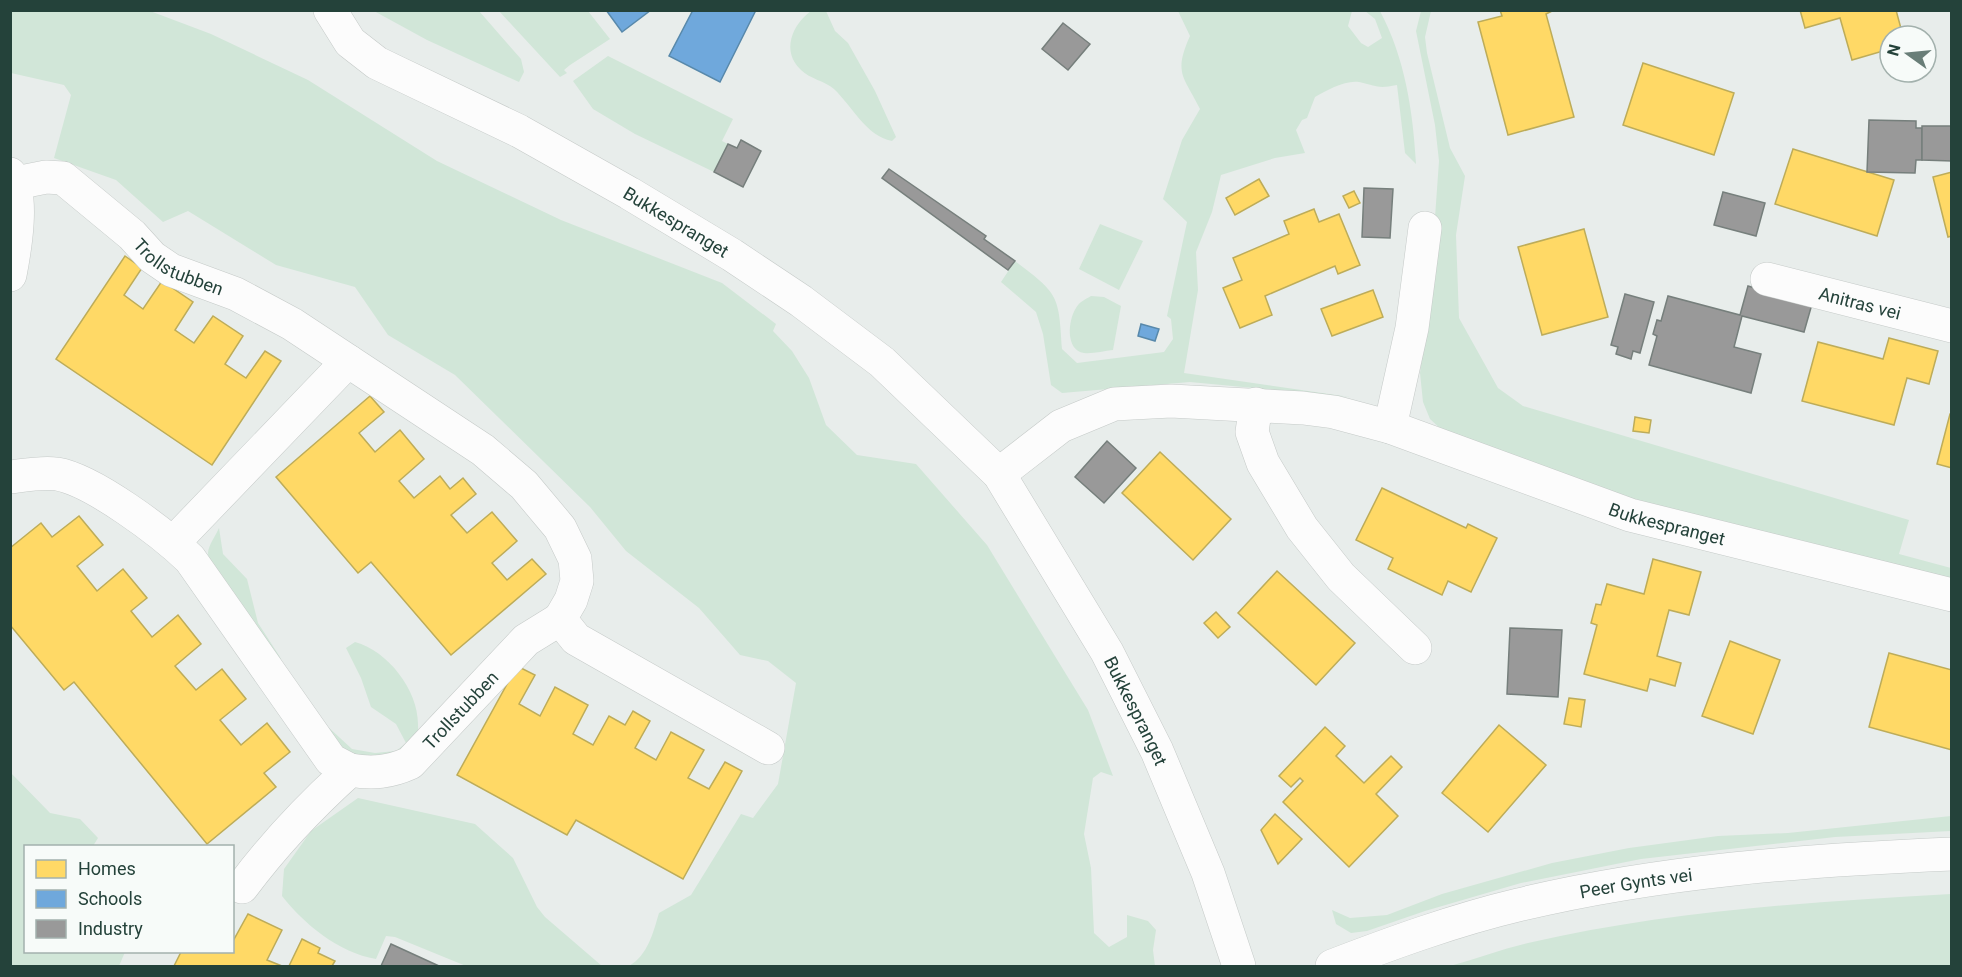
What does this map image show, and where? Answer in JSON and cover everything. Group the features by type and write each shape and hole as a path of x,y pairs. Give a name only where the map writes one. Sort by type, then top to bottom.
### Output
{"street":[{"name":"Bukkespranget","path":"330,10 350,42 377,63 519,131 619,187 732,255 801,301 882,362 999,474 1107,652 1157,752 1208,873 1239,966"},
{"name":"Trollstubben","path":"10,275 16,226 13,178 63,178 132,235 152,257 171,270 236,294 292,324 483,450 524,485 560,528 575,559 577,581 571,600 560,619 526,640 410,763 395,770 370,774 350,770"},
{"path":"1390,427 1412,328 1425,228"},
{"name":"Anitras vei","path":"1767,279 1952,327"},
{"path":"173,543 348,361"},
{"name":"Bukkespranget","path":"999,474 1061,426 1114,404 1171,401 1256,404 1334,412 1390,427 1630,515 1952,595"},
{"path":"1256,404 1252,432 1263,463 1302,528 1341,577 1415,648"},
{"path":"10,477 38,473 59,474 91,488 173,543 190,559 331,760 350,770 310,806 242,887"},
{"path":"560,619 576,639 768,748"},
{"name":"Peer Gynts vei","path":"1332,966 1448,925 1517,905 1606,886 1774,865 1952,854"}],"green space":[{"path":"10,11 150,11 211,34 308,80 437,161 561,220 722,283 776,324 773,331 792,351 809,378 826,425 857,455 916,464 987,545 1088,710 1113,776 1101,772 1093,778 1084,834 1091,868 1094,933 1109,947 1127,937 1127,915 1148,921 1156,930 1153,950 1155,966 629,966 645,950 659,913 691,895 741,814 753,818 778,784 796,683 768,661 740,655 699,608 626,551 590,507 455,375 388,335 355,287 276,265 188,211 163,222 116,180 54,158 71,95 64,85 11,73"},
{"path":"374,11 479,11 521,59 524,72 519,82 427,40"},
{"path":"499,11 588,11 610,39 570,65 564,70 567,73 560,77"},
{"path":"811,11 826,11 835,31 848,43 875,91 896,137 892,141 874,133 834,89 805,73 795,63 791,55 791,39 799,23"},
{"path":"1178,11 1352,11 1348,26 1361,43 1368,47 1382,38 1375,19 1365,11 1380,11 1389,29 1402,66 1410,105 1416,164 1405,153 1397,85 1381,87 1354,82 1336,86 1315,97 1307,118 1302,120 1296,130 1305,153 1275,158 1221,175 1212,212 1196,252 1198,290 1184,373 1350,397 1190,382 1062,393 1051,385 1043,334 1036,312 1001,282 1015,261 1048,289 1057,306 1062,349 1077,363 1164,352 1173,339 1171,319 1167,316 1187,222 1163,199 1182,140 1200,109 1185,81 1181,67 1190,36"},
{"path":"1421,11 1431,11 1425,37 1427,53 1450,148 1465,176 1456,235 1459,318 1498,388 1523,406 1909,520 1899,554 1951,568 1951,578 1598,492 1444,432 1430,419 1423,402 1420,373 1429,302 1439,161 1435,125 1416,31"},
{"path":"608,56 733,119 722,141 728,144 714,172 635,134 593,109 573,81"},
{"path":"1100,224 1143,241 1119,290 1079,269"},
{"path":"1091,296 1104,297 1121,306 1113,350 1084,353 1078,351 1071,341 1070,327 1073,313 1079,304"},
{"path":"219,528 223,554 247,579 258,623 280,657 302,703 352,749 375,753 396,751 406,743 396,724 371,707 361,678 346,648 355,642 379,654 407,685 417,711 417,740 412,748 392,759 372,761 352,756 325,737 278,674 223,590 212,568 208,553"},
{"path":"10,772 50,813 80,819 98,838 94,845 24,845 24,953 125,953 119,966 11,966"},
{"path":"358,798 475,824 513,858 537,907 545,917 602,966 466,966 395,937 386,936 376,959 349,951 323,936 282,896 284,869 311,831"},
{"path":"1951,816 1951,831 1835,837 1641,859 1521,883 1425,911 1367,931 1351,933 1336,924 1332,910 1350,918 1387,915 1442,894 1552,863 1629,848 1718,836 1788,833"},
{"path":"1951,894 1951,966 1450,966 1528,943 1633,923 1738,909"}],"building: Homes":[{"path":"1500,10 1554,10 1546,14 1574,117 1508,135 1478,22 1502,16"},
{"path":"1800,10 1896,10 1900,24 1878,24 1878,52 1852,60 1840,18 1805,28"},
{"path":"1643,63 1734,93 1714,155 1623,125"},
{"path":"1793,149 1894,180 1877,236 1775,204"},
{"path":"1952,172 1952,236 1948,237 1933,177"},
{"path":"1259,179 1269,196 1235,215 1226,198"},
{"path":"1354,191 1360,203 1349,208 1343,196"},
{"path":"1314,209 1319,222 1339,214 1360,265 1338,274 1335,266 1265,296 1272,315 1240,328 1223,288 1242,280 1233,258 1289,234 1284,221"},
{"path":"1584,229 1608,317 1542,335 1518,247"},
{"path":"125,256 142,268 124,295 143,309 162,281 193,302 175,330 194,343 213,316 243,336 225,364 246,378 265,351 281,361 212,465 56,359"},
{"path":"1373,290 1383,317 1332,336 1321,309"},
{"path":"1889,338 1938,351 1929,384 1907,378 1894,425 1802,401 1818,342 1883,359"},
{"path":"370,396 384,412 359,433 375,452 400,430 424,459 399,481 414,498 440,476 450,489 463,478 476,494 451,515 467,533 492,512 517,541 492,563 507,580 532,559 546,574 451,655 371,562 358,573 276,477"},
{"path":"1950,414 1952,414 1952,468 1937,464"},
{"path":"1635,417 1651,420 1649,433 1633,431"},
{"path":"1160,452 1231,519 1193,560 1122,493"},
{"path":"1382,488 1466,528 1468,524 1497,538 1471,592 1448,581 1442,595 1388,569 1393,558 1356,540"},
{"path":"79,516 103,545 77,566 97,591 123,569 147,598 131,611 152,637 178,615 201,644 175,666 196,690 222,669 246,699 220,720 241,745 267,723 290,752 264,773 276,787 207,844 74,682 64,690 10,625 10,548 41,523 52,537"},
{"path":"1653,559 1701,572 1689,615 1669,610 1657,656 1681,663 1675,686 1650,679 1647,691 1584,674 1597,625 1591,623 1596,604 1601,605 1607,584 1644,594"},
{"path":"1277,571 1355,643 1316,685 1238,613"},
{"path":"1216,612 1230,627 1218,638 1204,623"},
{"path":"1730,641 1780,660 1753,734 1702,716"},
{"path":"1889,653 1952,670 1952,750 1869,727"},
{"path":"517,666 535,675 519,704 540,716 555,687 588,705 573,734 593,745 609,716 625,725 633,711 650,721 635,748 656,760 671,732 704,750 688,778 709,789 725,762 742,771 683,879 576,820 567,835 457,775"},
{"path":"1569,698 1585,700 1581,727 1564,724"},
{"path":"1499,725 1546,765 1488,832 1442,793"},
{"path":"1325,727 1345,746 1336,756 1364,783 1391,756 1402,767 1376,794 1398,816 1349,867 1283,802 1303,781 1300,778 1291,787 1279,776"},
{"path":"1275,814 1302,839 1278,864 1261,830"},
{"path":"248,914 282,930 267,960 282,966 174,966 180,953 234,953 234,939"},
{"path":"302,939 320,948 318,953 335,961 332,966 289,966"}],"building: Schools":[{"path":"606,10 651,10 622,32"},
{"path":"693,10 756,10 720,82 669,56"},
{"path":"1141,324 1159,329 1155,341 1138,336"}],"building: Industry":[{"path":"1063,23 1090,44 1068,70 1042,49"},
{"path":"1869,120 1916,121 1916,128 1922,128 1922,160 1916,160 1915,173 1867,172"},
{"path":"1922,126 1952,126 1952,161 1922,160"},
{"path":"741,140 761,151 743,187 714,172 728,144 737,148"},
{"path":"889,169 986,236 984,239 1015,261 1008,270 882,178"},
{"path":"1364,188 1393,189 1390,238 1362,237"},
{"path":"1723,192 1765,203 1756,236 1714,225"},
{"path":"1748,286 1812,304 1804,332 1742,316 1734,347 1761,354 1751,393 1649,365 1657,336 1653,334 1657,320 1661,321 1668,296 1740,315"},
{"path":"1625,294 1654,302 1640,353 1633,351 1631,359 1616,354 1618,347 1611,345"},
{"path":"1107,441 1136,468 1104,503 1075,477"},
{"path":"1510,628 1562,630 1558,697 1507,694"},
{"path":"391,944 439,966 381,966"}]}
